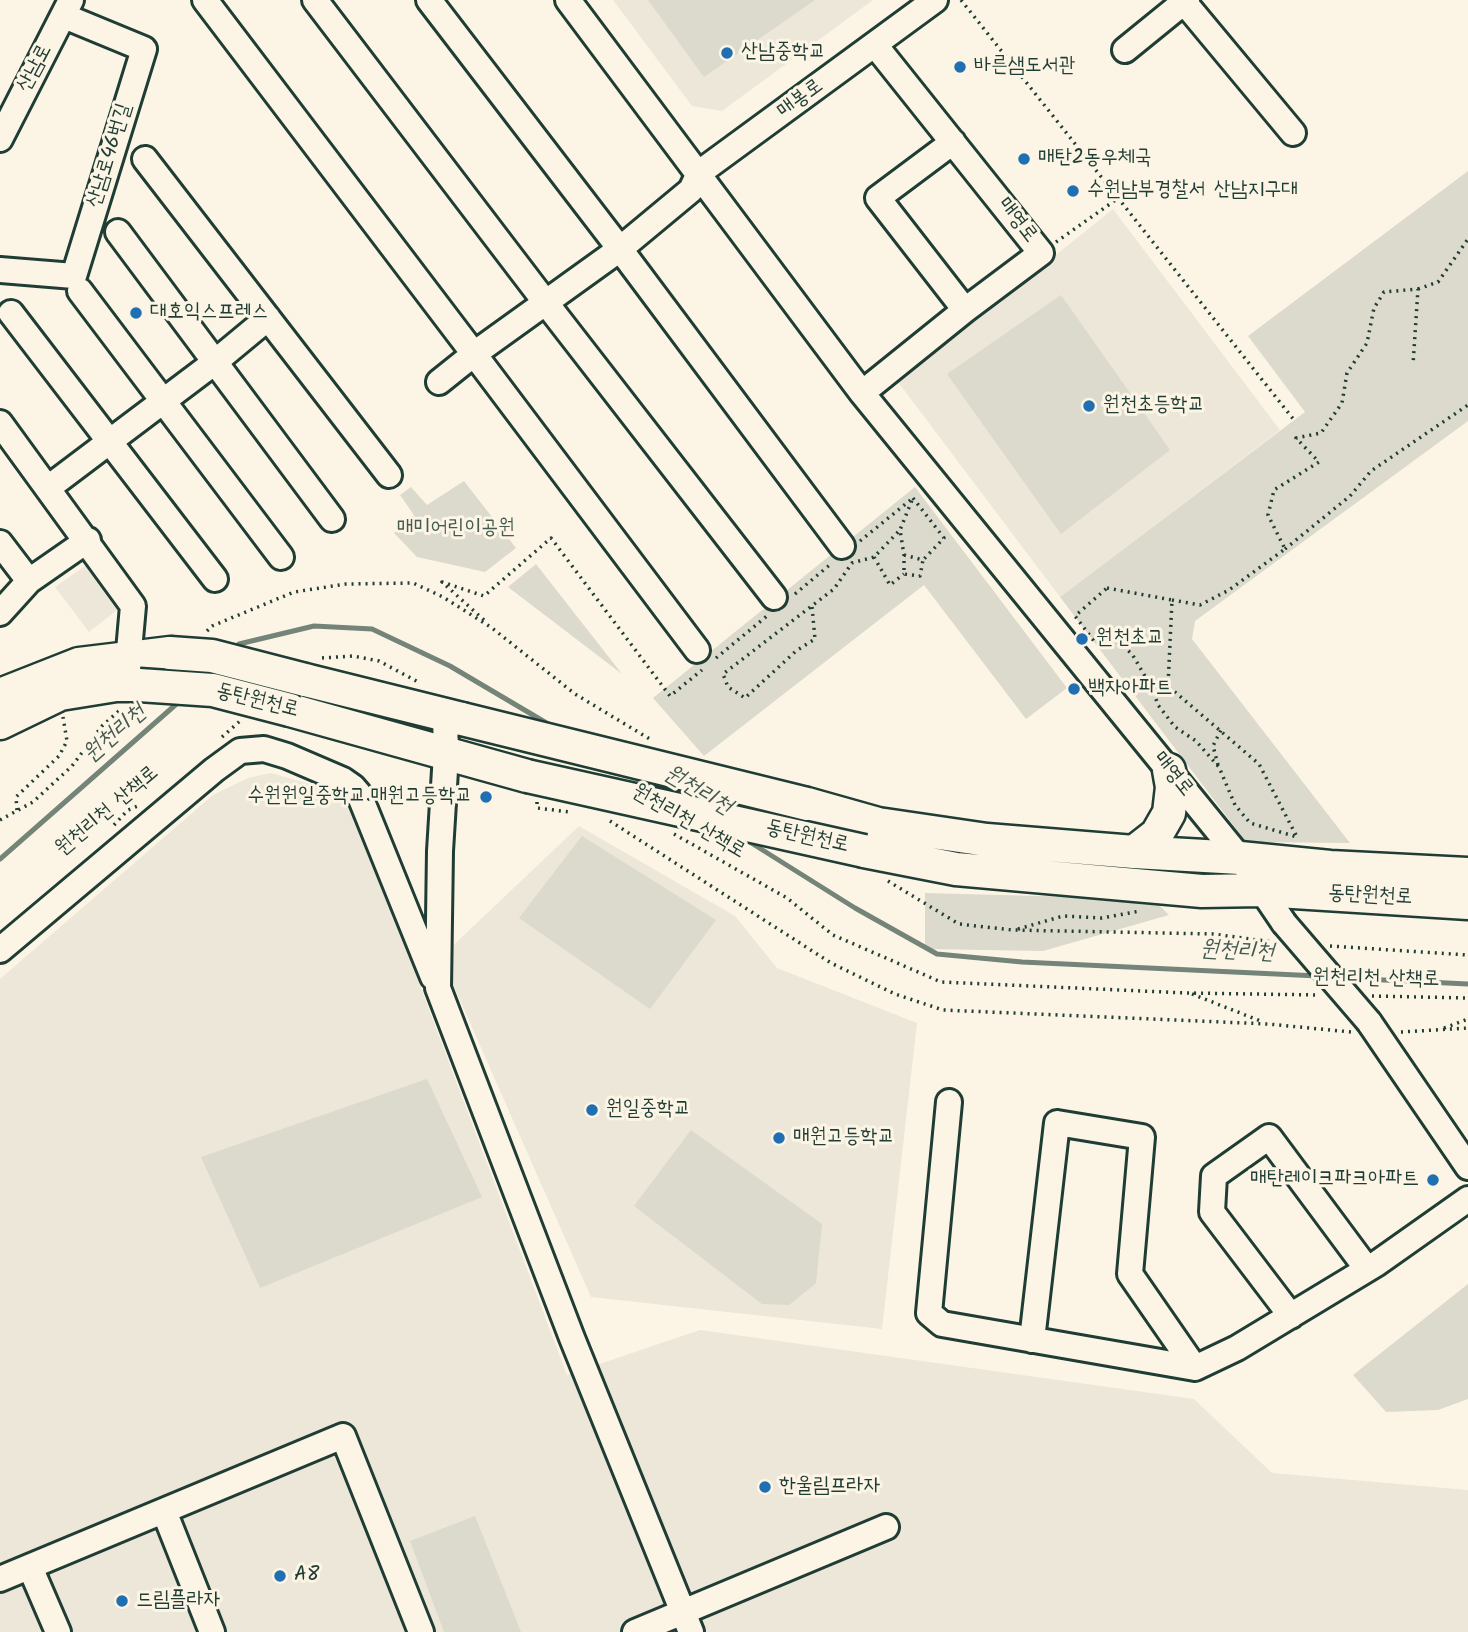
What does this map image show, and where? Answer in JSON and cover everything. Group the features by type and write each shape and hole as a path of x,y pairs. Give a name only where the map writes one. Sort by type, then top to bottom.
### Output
{"main road":[{"name":"동탄원천로","path":"0,723 60,694 131,676 170,653 212,656 312,669 453,717 878,824 987,840 1331,867 1468,874"},
{"name":"동탄원천로","path":"0,695 79,664 213,690 290,710 446,754 532,787 956,869 1202,891 1262,890 1468,903"},
{"path":"1133,852 1157,834 1168,813 1172,788 1168,770"}],"street":[{"path":"205,0 697,650"},
{"path":"315,0 774,597"},
{"path":"429,0 842,545"},
{"name":"매영로","path":"568,0 862,393 1240,858 1284,923 1373,1028 1468,1167"},
{"name":"매봉로","path":"439,382 620,249 691,190 699,173 935,0"},
{"path":"1125,50 1185,1 1293,133"},
{"name":"산남로","path":"0,139 68,8"},
{"name":"산남로46번길","path":"0,270 74,276 144,49 68,8"},
{"name":"매영로","path":"862,393 1041,253 875,45"},
{"path":"953,142 878,198 965,310"},
{"path":"145,159 389,475"},
{"path":"118,232 332,519"},
{"path":"79,291 281,557"},
{"path":"11,313 215,579"},
{"path":"48,488 215,362 268,318"},
{"path":"0,424 133,606 131,676"},
{"path":"0,613 29,581 88,541"},
{"path":"0,543 29,581"},
{"path":"438,988 440,851 446,754 453,717"},
{"path":"0,950 240,751 264,749 287,756 343,780 359,794 438,988 572,1338 687,1621"},
{"path":"949,1102 929,1313 942,1324 1195,1368 1237,1348 1367,1269 1468,1199"},
{"path":"1032,1340 1057,1123 1142,1137 1130,1274 1195,1368"},
{"path":"1291,1316 1212,1212 1214,1176 1269,1137 1367,1269"},
{"path":"0,1579 343,1436 421,1632"},
{"path":"164,1511 212,1632"},
{"path":"635,1632 687,1621 886,1527"},
{"path":"30,1566 58,1632"}],"path":[{"path":"961,0 1294,420"},
{"path":"1041,253 1117,199"},
{"path":"1285,549 1268,515 1274,489 1319,462 1296,438 1321,433 1342,403 1347,373 1367,343 1374,308 1384,292 1418,289 1438,282 1468,239"},
{"path":"1413,365 1418,289"},
{"path":"1219,767 1196,741 1175,727 1158,705 1152,688 1132,654 1112,638 1094,641 1075,616 1107,588 1200,605 1229,590 1350,496 1371,471 1468,405"},
{"path":"812,607 815,639 796,651 745,698 728,687 723,674 834,589 852,564 874,557 900,530 912,498 944,538 923,560 920,576 904,574 890,584 874,557"},
{"path":"900,530 904,574"},
{"path":"904,555 923,560"},
{"path":"1172,600 1168,686 1221,730 1259,764 1297,837 1250,823 1235,805 1213,746 1221,730"},
{"path":"312,669 353,656 379,662 430,688"},
{"path":"17,810 16,797 59,756 67,741 60,694"},
{"path":"221,738 240,720"},
{"path":"532,787 537,808 575,812"},
{"name":"원천리천 산책로","path":"110,830 128,810 144,803"},
{"path":"601,815 831,963 895,994 943,1010 1373,1028 1468,1028"},
{"name":"원천리천 산책로","path":"664,829 787,898 832,935 941,982 1187,993 1321,995"},
{"path":"1012,930 1063,916 1102,918 1143,911"},
{"name":"원천리천 산책로","path":"1325,946 1468,955"},
{"path":"1187,993 1268,1024"},
{"name":"원천리천 산책로","path":"1361,996 1468,998"},
{"path":"1439,1030 1468,1019"}],"shaded area":[{"name":"산남중학교","path":"613,0 873,0 722,111 692,106"},
{"name":"원천초등학교","path":"1113,209 1280,430 1060,597 898,382"},
{"path":"85,566 117,610 89,632 55,587"},
{"path":"271,773 348,795 567,1375 700,1330 1194,1399 1272,1473 1468,1490 1468,1632 0,1632 0,979 213,795 248,778"},
{"path":"579,826 735,916 777,968 917,1023 882,1329 591,1297 441,957"}],"green space":[{"path":"648,0 815,0 704,77"},
{"path":"1468,171 1468,421 1195,621 1192,639 1350,843 1246,842 1060,597 1305,412 1248,336"},
{"path":"1061,295 1170,450 1061,534 947,374"},
{"name":"매미어린이공원","path":"464,481 516,548 485,572 417,557 394,533 414,515 400,495 411,487 427,505"},
{"path":"915,487 1067,688 1026,719 924,585 704,756 653,698"},
{"path":"536,564 622,674 508,587"},
{"path":"582,836 716,920 650,1009 519,918"},
{"path":"925,893 1153,899 1169,915 1043,951 925,949"},
{"path":"427,1079 482,1197 260,1288 201,1157"},
{"path":"691,1130 822,1224 816,1283 789,1305 762,1304 634,1206"},
{"path":"1468,1284 1468,1399 1438,1410 1386,1412 1353,1375"},
{"path":"475,1516 521,1632 444,1632 410,1541"}],"waterway":[{"name":"원천리천","path":"233,649 239,644 314,626 372,629 450,666 555,728"},
{"name":"원천리천","path":"0,859 181,700"},
{"name":"원천리천","path":"639,777 667,793"},
{"name":"원천리천","path":"745,839 855,908 937,954 1022,962 1318,976"},
{"name":"원천리천","path":"1342,978 1468,984"}],"place":[{"name":"산남중학교","path":"727,53"},
{"name":"바른샘도서관","path":"960,67"},
{"name":"매탄2동우체국","path":"1024,159"},
{"name":"수원남부경찰서 산남지구대","path":"1073,191"},
{"name":"대호익스프레스","path":"136,313"},
{"name":"원천초등학교","path":"1089,406"},
{"name":"원천초교","path":"1082,639"},
{"name":"백자아파트","path":"1074,689"},
{"name":"수원원일중학교.매원고등학교","path":"486,797"},
{"name":"원일중학교","path":"592,1110"},
{"name":"매원고등학교","path":"779,1138"},
{"name":"매탄레이크파크아파트","path":"1433,1180"},
{"name":"한울림프라자","path":"765,1487"},
{"name":"A8","path":"280,1576"},
{"name":"드림플라자","path":"122,1601"}]}
